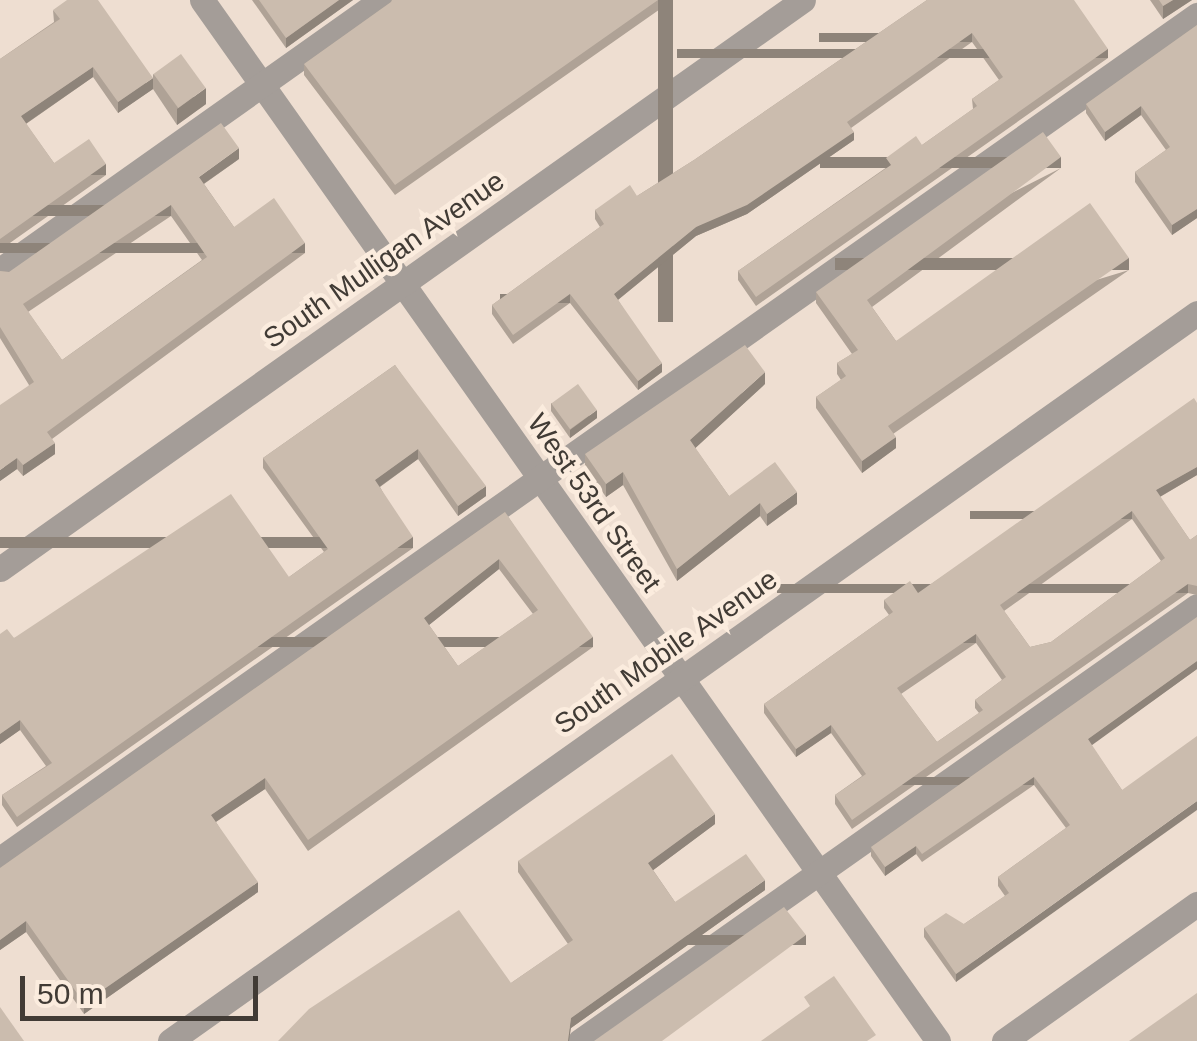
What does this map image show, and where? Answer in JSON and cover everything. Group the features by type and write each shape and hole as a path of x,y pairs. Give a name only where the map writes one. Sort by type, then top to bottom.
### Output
{"street":[{"name":"West 53rd Street","path":"202,0 938,1041"},
{"path":"0,270 381,0"},
{"name":"South Mulligan Avenue","path":"0,569 802,0"},
{"path":"0,859 1197,14"},
{"name":"South Mobile Avenue","path":"170,1041 1197,312"},
{"path":"580,1041 1197,606"},
{"path":"1004,1041 1197,904"}],"building":[{"path":"67,0 98,0 153,78 118,102 93,67 21,116 54,163 89,139 106,164 0,239 0,59 60,19 53,10"},
{"path":"259,0 339,0 286,38"},
{"path":"392,0 658,0 395,185 304,64"},
{"path":"927,0 1074,0 1108,49 756,297 738,271 891,165 886,158 916,136 922,145 977,106 972,99 1003,77 972,33 847,122 854,132 747,205 696,227 614,294 662,363 638,381 570,294 513,335 492,305 604,224 595,210 630,185 637,196 694,160"},
{"path":"1197,25 1197,209 1172,225 1135,172 1170,147 1141,106 1105,132 1086,104"},
{"path":"181,54 206,88 178,108 153,74"},
{"path":"221,123 239,148 199,177 234,227 274,198 305,243 47,432 55,443 23,465 17,458 0,470 0,405 34,382 0,327 0,271 9,272","holes":["171,205 207,257 62,360 23,304"]},
{"path":"1043,132 1061,157 867,300 896,341 1090,203 1129,258 888,426 896,437 862,461 816,397 846,376 837,363 858,350 816,292"},
{"path":"745,345 765,372 690,440 729,496 775,462 797,492 767,514 760,503 677,569 623,472 606,484 585,454"},
{"path":"395,365 486,486 458,506 418,449 375,480 413,537 17,817 2,795 52,763 20,720 0,734 0,634 7,629 14,638 231,494 289,577 328,549 263,458"},
{"path":"578,384 597,410 570,429 551,403"},
{"path":"1194,398 1197,467 1156,490 1190,540 1197,535 1197,586 1188,584 852,820 835,795 866,774 831,725 796,749 764,704 893,612 884,600 910,581 918,593","holes":["1132,511 1165,558 1051,642 1030,647 1000,605","976,634 1006,677 975,700 983,710 937,742 897,688"]},
{"path":"505,512 593,637 308,840 265,778 211,815 258,882 84,1003 26,921 0,940 0,868","holes":["499,559 538,610 458,666 424,618"]},
{"path":"1197,617 1197,661 1088,739 1122,790 1197,736 1197,801 956,974 924,928 946,913 964,924 1009,893 998,877 1070,825 1034,777 922,854 916,846 885,867 871,847"},
{"path":"672,754 715,814 648,863 675,902 746,854 765,880 571,1018 568,1041 278,1041 309,1009 459,910 511,983 573,940 518,861"},
{"path":"784,907 806,935 662,1041 594,1041"},
{"path":"834,976 876,1035 867,1041 761,1041 810,1006 804,997"},
{"path":"1197,993 1197,1041 1129,1041"},
{"path":"0,1007 24,1041 0,1041"}]}
